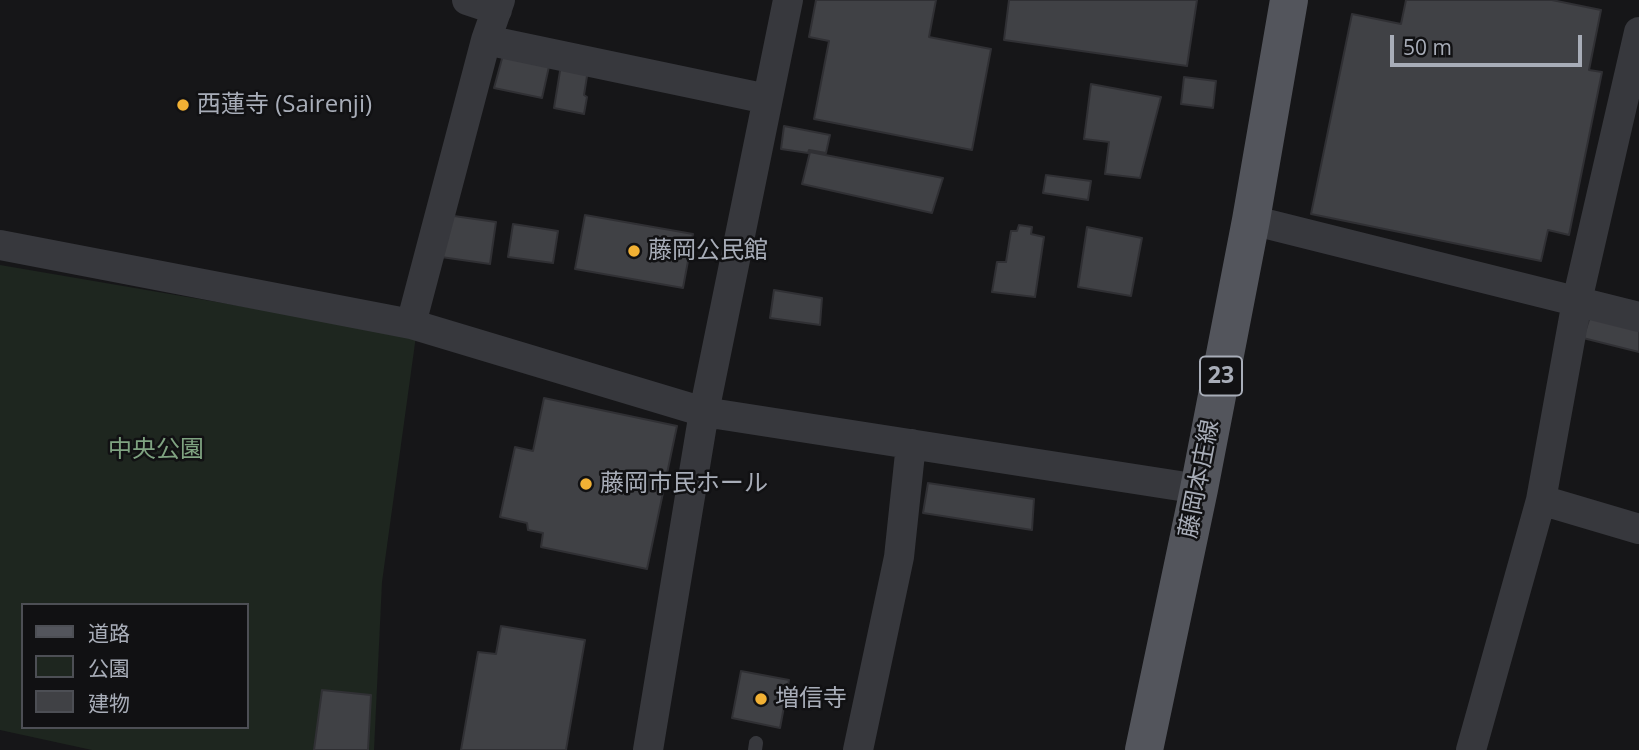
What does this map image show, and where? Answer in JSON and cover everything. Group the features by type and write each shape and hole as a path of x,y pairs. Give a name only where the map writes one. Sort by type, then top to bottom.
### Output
{"main road":[{"name":"藤岡本庄線","path":"1144,750 1199,489 1251,220 1289,0"}],"street":[{"path":"411,324 486,40 499,5 467,0"},
{"path":"648,750 704,412 788,0"},
{"path":"1471,750 1541,500 1577,301 1639,32"},
{"path":"486,40 766,99"},
{"path":"1251,220 1639,317"},
{"path":"0,245 411,324 704,412 1199,489"},
{"path":"858,750 898,557 911,444"},
{"path":"1541,500 1639,529"}],"green space":[{"name":"中央公園","path":"0,265 416,336 382,582 374,750 92,750 0,730"}],"building":[{"path":"816,0 936,0 929,37 991,49 972,150 814,119 829,41 809,37"},
{"path":"1009,0 1197,0 1187,66 1004,40"},
{"path":"1406,0 1552,0 1601,10 1589,70 1602,72 1569,235 1548,230 1541,261 1311,214 1352,14 1401,24"},
{"path":"503,55 550,62 542,98 494,88"},
{"path":"561,65 588,70 584,114 554,108"},
{"path":"1184,77 1216,81 1213,108 1181,104"},
{"path":"1091,84 1161,97 1140,178 1105,174 1109,142 1084,139"},
{"path":"784,126 830,135 826,153 781,149"},
{"path":"810,152 943,178 932,213 802,184"},
{"path":"1046,175 1091,181 1088,200 1043,193"},
{"path":"447,215 496,222 490,264 441,257"},
{"name":"藤岡公民館","path":"585,215 693,234 683,288 575,269"},
{"path":"513,224 558,231 553,263 508,257"},
{"path":"1019,225 1032,227 1031,234 1044,237 1035,297 992,292 997,262 1006,262 1011,231 1017,231"},
{"path":"1087,227 1142,238 1131,296 1078,287"},
{"path":"774,290 822,298 820,325 770,318"},
{"path":"1590,317 1639,329 1639,352 1583,338"},
{"name":"藤岡市民ホール","path":"544,398 677,426 647,569 541,547 543,533 528,530 527,523 500,517 515,447 533,451"},
{"path":"928,483 1034,499 1032,530 923,513"},
{"path":"501,626 585,640 566,750 461,750 478,652 496,654"},
{"name":"増信寺","path":"741,671 789,680 780,728 732,718"},
{"path":"322,690 371,695 368,750 314,750"}],"place":[{"name":"西蓮寺 (Sairenji)","path":"183,105"},
{"name":"藤岡公民館","path":"634,251"},
{"name":"藤岡市民ホール","path":"586,484"},
{"name":"増信寺","path":"761,699"}]}
